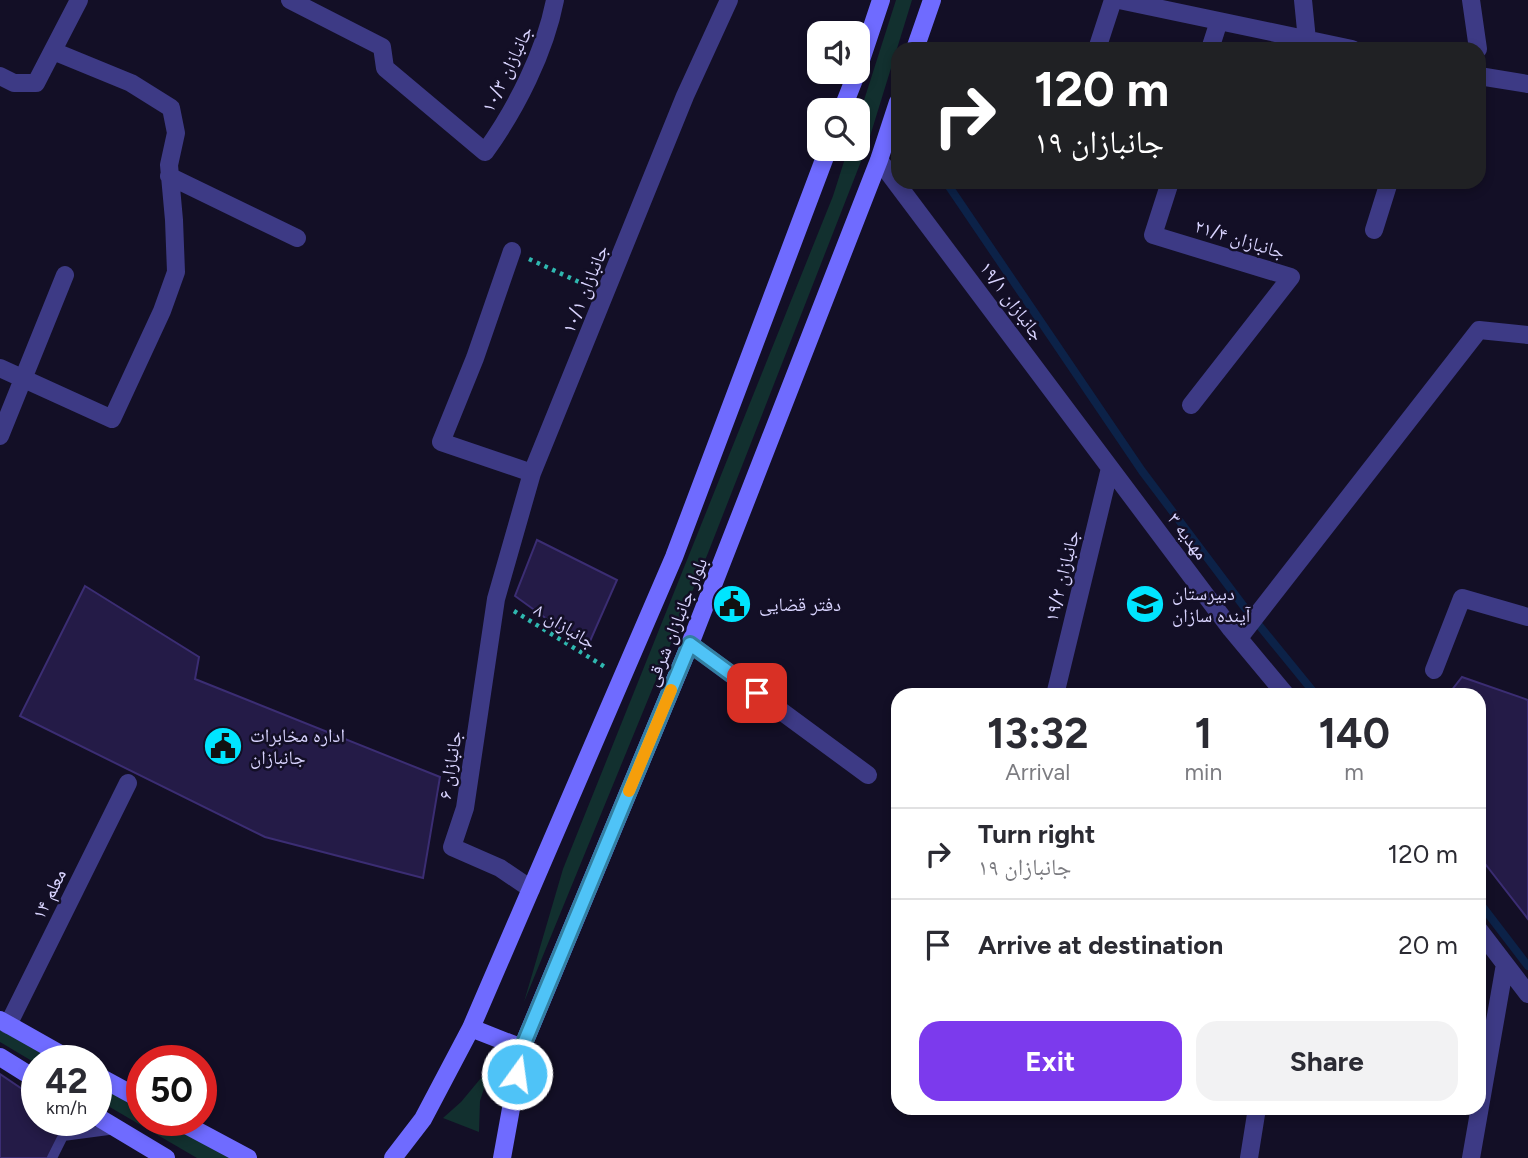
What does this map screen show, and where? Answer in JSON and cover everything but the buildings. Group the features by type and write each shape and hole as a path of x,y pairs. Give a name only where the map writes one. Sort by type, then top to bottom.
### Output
{"main road":[{"path":"870,32 881,0"},
{"path":"917,42 932,0"},
{"name":"بلوار جانبازان شرقی","path":"502,1158 522,1048 690,644 891,123"},
{"name":"بلوار جانبازان شرقی","path":"393,1158 423,1119 471,1028 674,557 823,161"},
{"path":"4,1023 44,1045"},
{"path":"471,1028 522,1048"},
{"path":"0,1057 21,1070"},
{"path":"112,1125 166,1158"},
{"path":"207,1136 248,1158"}],"street":[{"path":"0,76 14,83 36,83 79,0"},
{"name":"جانبازان ۱۰/۳","path":"290,0 382,47 385,68 485,152 503,126 549,30 555,0"},
{"name":"جانبازان ۱۰/۱","path":"496,599 532,473 685,96 729,0"},
{"path":"1099,42 1114,0"},
{"path":"1119,0 1317,42"},
{"path":"1303,0 1307,40"},
{"path":"1471,0 1477,42"},
{"path":"1212,42 1219,21"},
{"path":"0,368 112,419 162,311 176,272 169,176 176,133 172,108 131,83 53,51"},
{"path":"1486,77 1528,84"},
{"name":"جانبازان ۱۹/۱","path":"879,160 891,176"},
{"path":"169,176 297,238"},
{"name":"جانبازان ۱۹/۱","path":"901,189 1110,468"},
{"name":"جانبازان ۲۱/۴","path":"1168,189 1153,235 1292,277 1191,405"},
{"path":"1374,230 1388,189"},
{"path":"512,251 471,368 441,442 532,473"},
{"path":"0,436 65,275"},
{"path":"1239,638 1479,330 1528,335"},
{"name":"مهدیه ۳","path":"1110,468 1280,688"},
{"name":"جانبازان ۱۹/۲","path":"1057,688 1110,468"},
{"path":"1434,670 1462,598 1528,617"},
{"name":"جانبازان ۶","path":"496,599 465,807 452,848 499,868 531,889"},
{"path":"690,644 868,775"},
{"name":"معلم ۱۴","path":"4,1023 128,783"},
{"path":"1486,939 1528,994"},
{"path":"1486,1072 1505,964"},
{"path":"1249,1158 1256,1115"},
{"path":"1471,1158 1479,1115"}],"lane":[{"path":"52,1158 63,1136 119,1129"}],"path":[{"path":"512,251 606,294"},
{"name":"جانبازان ۸","path":"496,599 621,677"}],"green space":[{"path":"896,0 912,0 899,42 891,42 891,68 870,136 870,98 865,98"},
{"path":"844,161 861,161 708,553 524,1002 563,869 833,196"},
{"path":"0,1025 35,1045 21,1045 21,1054 0,1042"},
{"path":"491,1066 480,1101 479,1132 443,1118 461,1102"},
{"path":"112,1090 126,1099 126,1117 112,1108"},
{"path":"159,1136 191,1136 229,1158 197,1158"}],"waterway":[{"path":"951,189 1142,471 1245,608 1310,688"},
{"path":"1486,911 1528,966"}],"slow traffic":[{"path":"629,791 671,690"}],"place":[{"name":"دفتر قضایی","path":"732,604"},
{"name":"دبیرستان آینده سازان","path":"1145,604"},
{"name":"اداره مخابرات جانبازان","path":"223,746"}],"route":[{"path":"517,1074 522,1048 690,644 757,693"}]}
